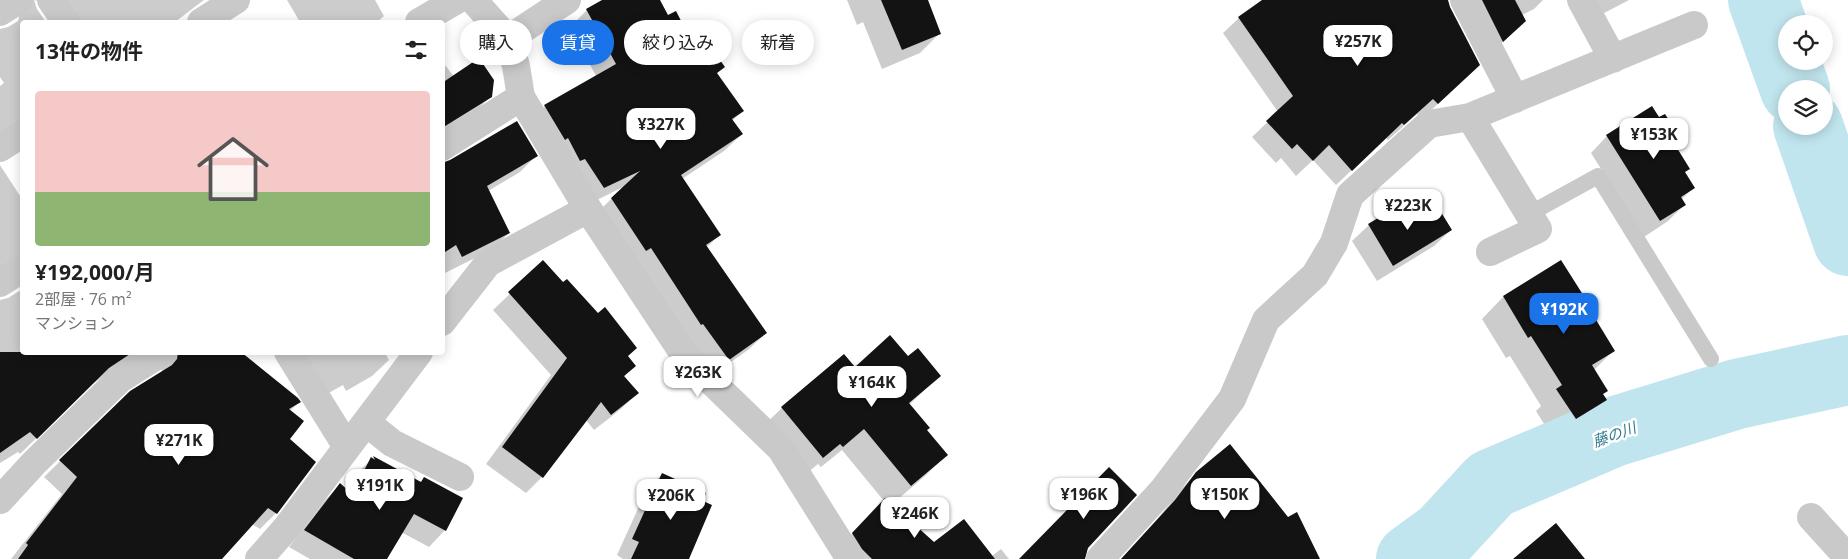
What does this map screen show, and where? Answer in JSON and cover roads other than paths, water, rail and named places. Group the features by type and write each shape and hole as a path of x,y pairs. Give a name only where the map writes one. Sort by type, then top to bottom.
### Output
{"street":[{"path":"0,12 19,0"},
{"path":"51,0 65,20"},
{"path":"204,20 236,0"},
{"path":"422,20 456,0"},
{"path":"472,0 490,20"},
{"path":"532,24 567,0"},
{"path":"1464,0 1515,99"},
{"path":"1581,0 1612,59"},
{"path":"1100,559 1162,490 1232,399 1266,320 1315,275 1334,243 1350,195 1429,124 1470,117 1694,26"},
{"path":"516,65 520,97 588,209 685,356 781,448 850,559"},
{"path":"445,145 520,97"},
{"path":"1470,117 1538,229 1490,252"},
{"path":"0,148 20,135"},
{"path":"445,318 488,263 588,209"},
{"path":"0,283 20,270"},
{"path":"0,500 34,463 120,379 158,355"},
{"path":"290,355 347,447"},
{"path":"259,559 288,527 417,355"},
{"path":"366,422 392,442 460,477"},
{"path":"1811,517 1848,558"}],"lane":[{"path":"1529,214 1598,176 1711,359"}],"waterway":[{"path":"1763,0 1792,80"},
{"path":"1811,135 1848,241"},
{"name":"藤の川","path":"1411,559 1444,535 1491,484 1613,432 1737,394 1848,370"}]}
